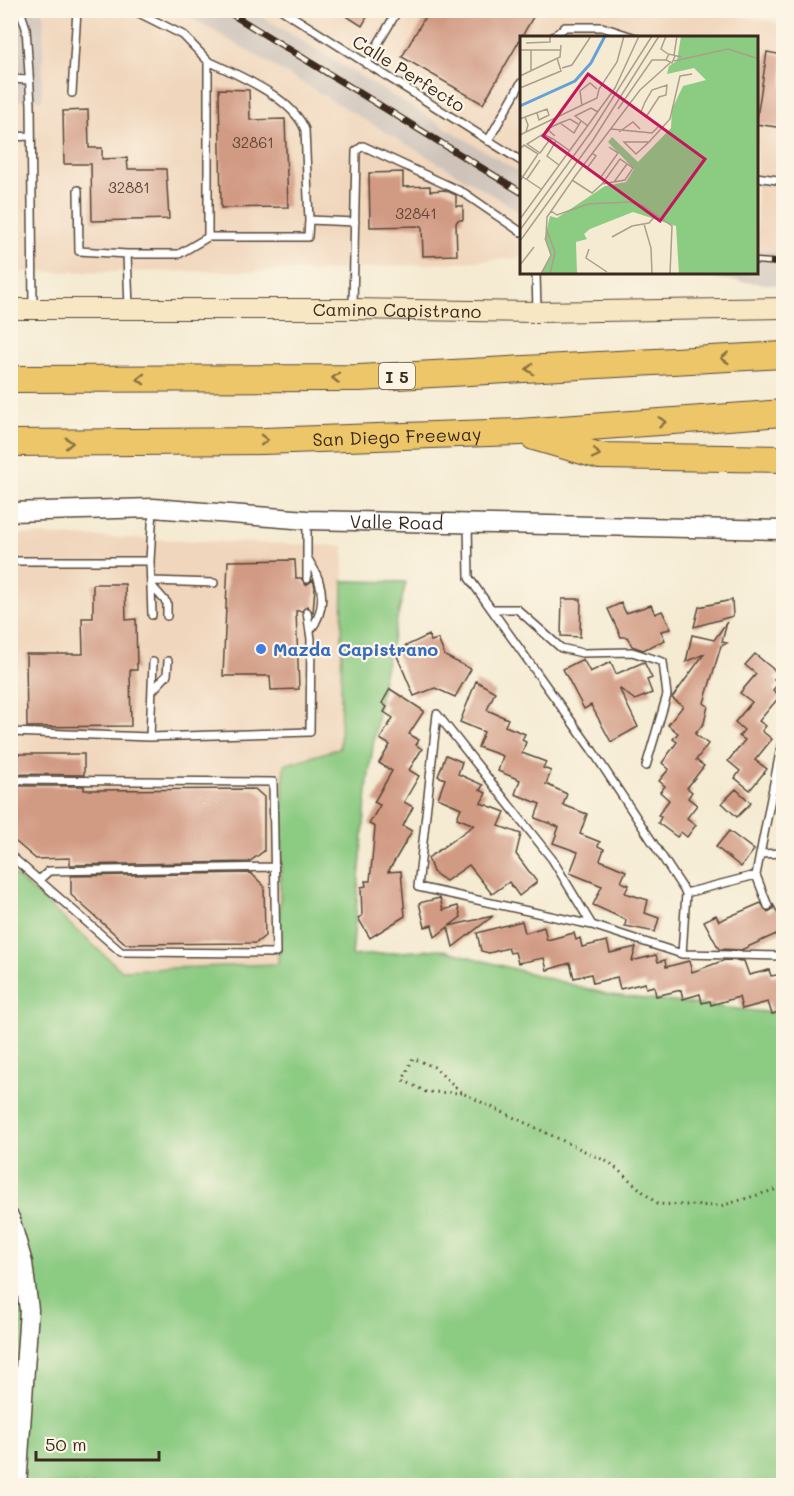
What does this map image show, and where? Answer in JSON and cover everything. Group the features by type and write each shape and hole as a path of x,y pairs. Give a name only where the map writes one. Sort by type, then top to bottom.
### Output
{"highway":[{"name":"I 5","path":"10,379 359,378 783,355"},
{"name":"San Diego Freeway","path":"10,443 263,441 520,432 783,413"},
{"path":"520,432 600,456 783,459"}],"main road":[{"name":"Camino Capistrano","path":"10,309 353,309 537,312 783,308"}],"street":[{"name":"Valle Road","path":"10,512 153,508 307,520 783,530"},
{"path":"10,1218 22,1263 29,1310 17,1485"}],"lane":[{"path":"20,10 26,28 30,80 33,310"},
{"path":"72,93 77,10"},
{"path":"78,190 79,251 179,254 208,237 308,237 305,130 295,112 247,79 208,61 183,35 133,10"},
{"name":"Calle Perfecto","path":"282,10 520,160"},
{"path":"366,64 398,10"},
{"path":"554,36 564,27 602,27 630,36"},
{"path":"208,61 208,237"},
{"path":"10,79 30,80"},
{"path":"488,141 520,85"},
{"path":"10,136 31,136"},
{"path":"353,309 356,151 363,146 464,193 520,231"},
{"path":"758,177 783,181"},
{"path":"309,220 355,222"},
{"path":"128,254 129,309"},
{"path":"536,274 537,312"},
{"path":"152,615 150,561 153,508"},
{"path":"307,520 307,579"},
{"path":"468,524 469,578 592,750 686,893 682,954"},
{"path":"308,559 320,577 321,616 310,631"},
{"path":"10,561 150,561"},
{"path":"152,584 214,583"},
{"path":"152,584 167,603 167,616"},
{"path":"493,609 517,609 561,648 582,653 632,652 663,662 667,695 646,766"},
{"path":"10,732 150,737 310,732 310,631 307,612"},
{"path":"152,691 167,675 168,661"},
{"path":"150,737 153,662"},
{"path":"592,925 552,859 437,714 418,887 592,925 682,954 783,956"},
{"path":"768,906 756,875 783,736"},
{"path":"10,780 273,782 276,953 121,952 10,855"},
{"path":"760,854 783,853"},
{"path":"39,880 49,871 274,867"},
{"path":"686,893 756,875"}],"path":[{"path":"462,1093 426,1092 403,1080 413,1058 434,1067 462,1093 610,1164 657,1204 721,1206 783,1187"}],"shaded area":[{"path":"710,10 783,24 783,252 758,251 758,36 520,36 520,172 253,11"},
{"path":"11,11 44,11 42,100 11,101"},
{"path":"44,11 180,11 520,211 520,258 323,271 11,272 10,101 42,99"},
{"path":"180,11 253,11 520,172 520,211"},
{"path":"758,251 783,252 783,286 711,278 696,274 758,274"},
{"path":"11,534 344,546 340,748 284,765 278,964 121,970 11,871"}],"green space":[{"path":"343,581 406,582 383,678 368,780 352,956 440,949 610,995 783,1014 783,1485 11,1485 10,871 121,970 278,964 284,765 340,748"}],"building":[{"path":"337,10 371,10 362,26"},
{"path":"429,10 537,10 483,104 402,57"},
{"path":"767,52 783,55 783,128 758,124"},
{"path":"219,89 249,90 250,120 285,119 288,207 221,208"},
{"path":"88,110 89,148 102,148 102,159 127,158 128,169 166,169 169,219 92,221 91,164 64,164 63,111"},
{"path":"403,172 403,187 430,186 430,191 445,190 456,195 456,206 463,206 463,220 458,220 456,223 457,255 423,256 422,226 370,227 369,173"},
{"name":"Mazda Capistrano","path":"295,560 296,578 301,578 306,585 313,580 315,587 313,613 307,606 302,611 296,611 299,689 271,690 270,676 223,676 228,561"},
{"path":"93,584 125,584 126,620 136,619 137,670 130,670 131,726 27,727 26,654 83,654 82,618 93,618"},
{"path":"562,599 581,599 580,637 561,636"},
{"path":"732,600 733,616 694,627 699,607"},
{"path":"621,603 626,613 651,605 655,614 662,611 671,629 661,631 665,640 643,650 632,646 627,637 621,637 608,609"},
{"path":"727,622 722,642 727,643 721,646 704,703 708,706 704,723 695,734 708,744 696,760 704,766 687,788 692,792 688,798 697,805 687,818 696,825 687,837 681,832 677,837 658,823 661,817 658,815 669,800 660,792 665,786 659,781 669,769 662,763 677,742 673,739 678,733 668,725 683,706 672,698 704,654 686,662 692,635 714,640"},
{"path":"429,635 431,641 438,639 445,656 471,669 455,697 435,688 414,696 395,651"},
{"path":"755,654 779,674 774,679 779,683 773,690 780,696 759,721 766,726 762,731 772,739 755,760 767,769 750,790 735,778 740,771 728,761 745,740 739,736 744,730 735,722 752,702 740,693 756,674 745,665"},
{"path":"583,659 590,672 611,662 616,674 644,662 652,678 647,680 652,693 635,700 619,688 638,727 611,742 591,705 584,709 563,669"},
{"path":"476,681 495,692 487,710 508,719 505,726 525,734 522,740 526,742 522,753 546,762 543,768 551,771 546,784 567,794 563,805 587,814 580,834 600,842 598,846 604,849 600,860 626,871 621,882 629,885 625,893 648,900 645,913 659,918 655,932 625,926 626,920 593,905 602,886 570,873 578,852 553,843 559,827 535,818 540,804 515,794 520,780 498,771 503,756 478,747 484,732 460,722"},
{"path":"390,689 424,711 409,734 419,740 416,745 422,749 409,770 419,776 404,802 413,807 403,826 412,831 388,872 401,871 405,916 370,938 358,918 362,916 361,887 366,886 365,881 370,881 375,827 369,824 380,805 374,802 392,771 379,763 390,745 380,739 393,718 384,712 387,707 382,703"},
{"path":"10,754 84,754 84,775 10,774"},
{"path":"446,755 462,762 458,774 483,785 480,790 486,793 481,803 505,812 499,826 521,834 516,854 537,882 519,896 509,882 492,894 469,865 446,881 433,872 428,858 474,825 457,818 461,808 438,798 445,779 438,776"},
{"path":"10,786 84,786 84,790 255,789 264,797 264,851 249,862 70,865 70,858 36,859 10,837"},
{"path":"736,789 751,803 737,817 722,803"},
{"path":"729,831 754,850 741,867 716,847"},
{"path":"251,873 264,886 265,936 256,943 126,944 71,895 71,876"},
{"path":"440,898 443,910 458,906 461,917 449,926 493,916 453,947 448,927 435,937 432,925 425,927 419,903"},
{"path":"761,903 768,912 773,909 773,904 783,924 783,931 741,950 719,949 704,921 716,915 719,921"},
{"path":"522,921 525,933 544,927 547,940 574,933 576,940 580,938 582,947 607,941 610,953 636,947 632,961 656,955 658,962 665,960 666,967 689,961 692,972 725,960 744,961 749,975 769,970 771,976 783,974 783,1011 772,1014 768,1002 742,1009 739,997 711,1005 710,1001 702,1003 700,994 683,999 681,990 656,996 654,986 646,988 645,983 620,989 617,977 593,983 591,974 574,978 570,963 547,970 544,958 518,963 515,952 510,953 508,948 489,953 481,951 477,933"}],"railway":[{"path":"225,10 520,191"},
{"path":"758,261 784,263"}],"place":[{"name":"Mazda Capistrano","path":"261,649"}]}
